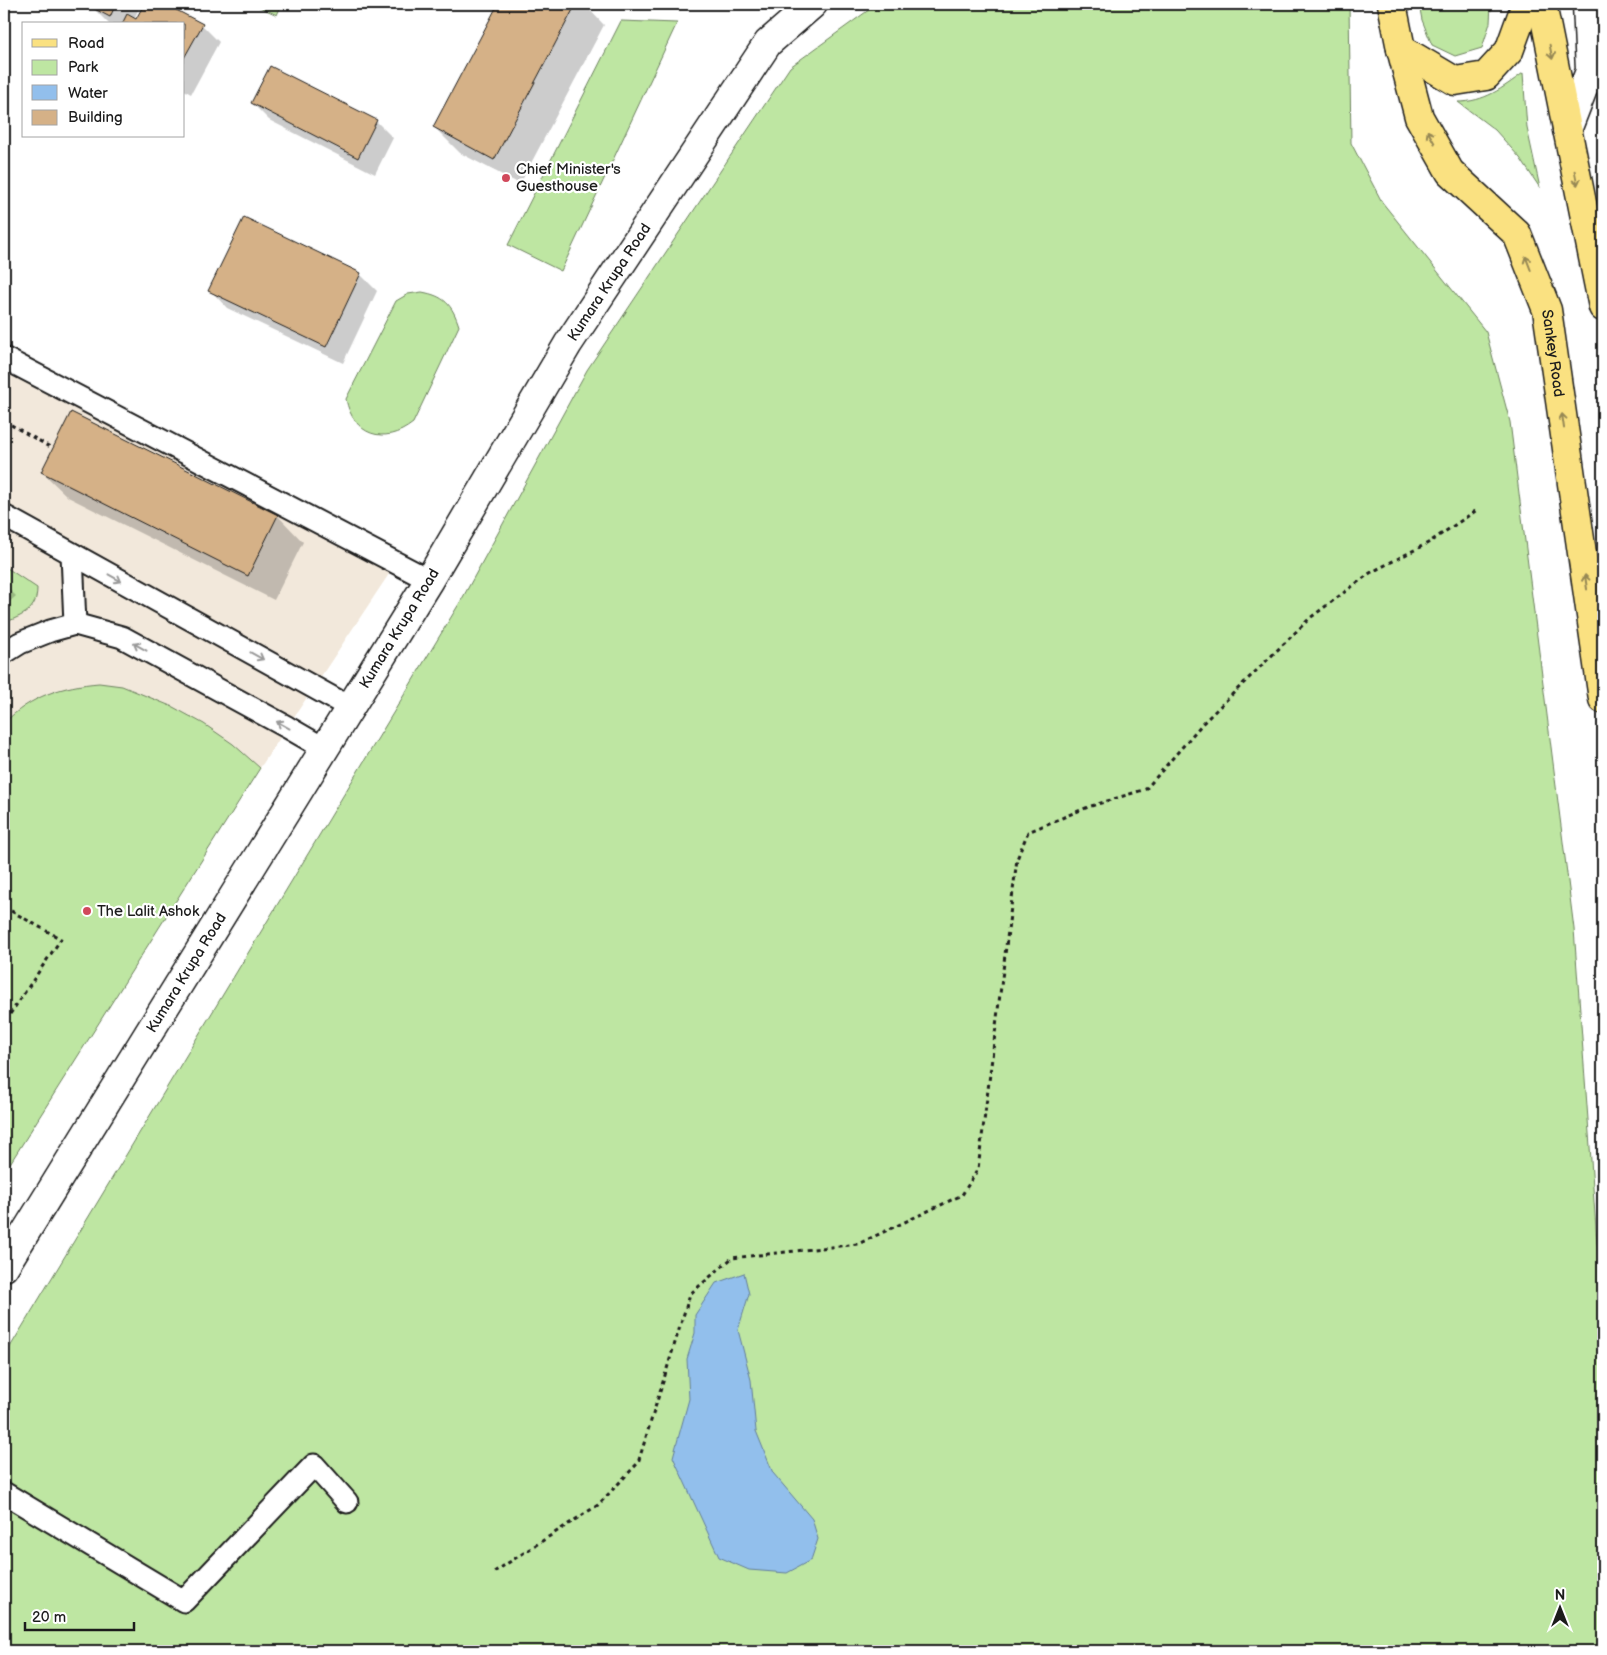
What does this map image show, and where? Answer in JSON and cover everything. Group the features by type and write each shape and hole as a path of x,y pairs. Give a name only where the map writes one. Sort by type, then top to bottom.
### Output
{"main road":[{"name":"Sankey Road","path":"1392,4 1401,49 1420,117 1424,125 1450,172 1517,234 1547,310 1603,700"},
{"path":"1401,49 1455,81 1486,76 1509,51 1526,4"},
{"path":"1542,4 1603,307"}],"street":[{"name":"Kumara Krupa Road","path":"4,1268 429,580 568,344 768,44 813,4"},
{"path":"1567,130 1590,71 1587,4"}],"lane":[{"path":"4,358 429,580"},
{"path":"4,516 350,708"},
{"path":"72,554 75,624"},
{"path":"4,653 50,631 75,624 122,637 325,749"},
{"path":"4,1493 184,1601 314,1465 347,1502"}],"path":[{"path":"4,421 52,448"},
{"path":"494,1572 598,1505 638,1463 690,1294 732,1258 858,1244 962,1195 978,1169 1017,859 1028,832 1088,807 1146,789 1203,723 1310,618 1370,573 1428,543 1477,510"},
{"path":"4,908 61,939 4,1023"}],"shaded area":[{"name":"The Lalit Ashok","path":"4,365 393,568 260,768 4,1173"}],"green space":[{"path":"253,4 282,4 277,15"},
{"path":"877,4 1349,4 1351,143 1382,202 1486,332 1510,422 1574,929 1597,1242 1603,1283 1603,1651 4,1651 4,1357 462,599 587,370 790,67"},
{"path":"1419,4 1491,4 1490,23 1482,48 1455,56 1432,45 1422,20"},
{"path":"621,21 677,23 561,271 508,245"},
{"path":"1523,73 1527,128 1540,188 1520,158 1495,130 1458,102 1485,97"},
{"path":"422,292 436,296 446,302 459,326 413,423 391,434 371,433 355,421 346,399 396,301 408,294"},
{"path":"4,566 37,588 35,602 32,607 23,614 4,623"},
{"path":"99,683 122,686 173,707 204,724 233,744 260,768 4,1173 4,723 36,699 60,690"}],"water":[{"path":"744,1273 749,1294 738,1330 751,1380 756,1431 773,1473 812,1519 818,1539 811,1560 787,1573 749,1570 719,1557 673,1457 689,1399 687,1359 695,1333 695,1315 716,1283"}],"building":[{"path":"91,4 116,4 110,17 89,6"},
{"path":"144,4 165,4 203,24 185,56 185,22 123,22 127,14 136,19"},
{"path":"498,4 576,4 494,160 433,127"},
{"path":"270,66 377,120 358,158 251,103"},
{"path":"244,217 361,273 326,347 208,291"},
{"path":"71,412 278,515 248,576 41,472"}],"place":[{"name":"Chief Minister's Guesthouse","path":"506,178"},
{"name":"The Lalit Ashok","path":"87,911"}]}
